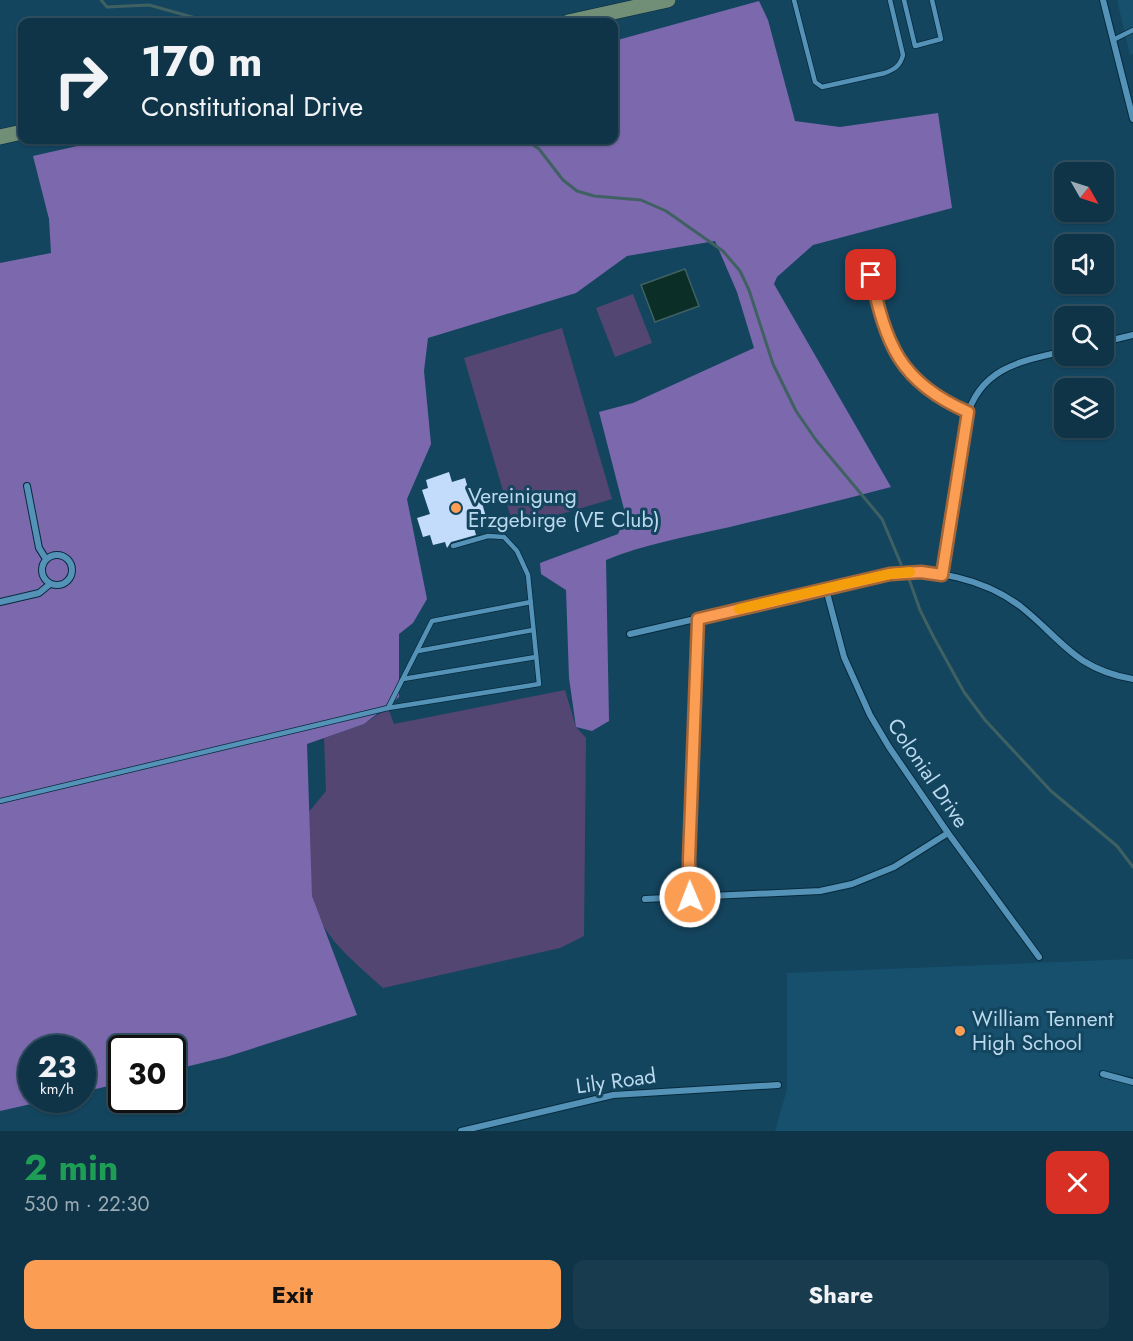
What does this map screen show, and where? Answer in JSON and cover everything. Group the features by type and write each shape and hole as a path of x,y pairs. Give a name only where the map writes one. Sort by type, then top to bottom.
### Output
{"main road":[{"path":"586,18 668,0"},
{"path":"0,137 18,133"}],"street":[{"path":"1103,0 1133,119"},
{"path":"866,255 880,316 893,348 927,389 950,404 968,412"},
{"path":"1114,340 1133,335"},
{"path":"942,575 968,412 972,401 984,384 1001,371 1021,361 1054,354"},
{"path":"27,486 39,548 46,559"},
{"path":"0,602 39,593 50,584 62,584 70,576 72,570 71,565 63,556 57,555 46,559 41,570 50,584"},
{"path":"630,634 825,589 902,573 921,572 971,581 1010,599 1078,658 1110,674 1133,679"},
{"name":"Colonial Drive","path":"825,589 847,665 870,715 948,833 1039,957"},
{"path":"690,897 689,860 698,619"},
{"path":"645,899 820,891 852,884 894,867 948,833"},
{"path":"1103,1074 1133,1082"},
{"name":"Lily Road","path":"461,1131 613,1095 778,1085"}],"lane":[{"path":"794,0 812,66 814,82 822,87 885,73 900,64 903,55 890,0"},
{"path":"904,0 915,46 941,39 932,0"},
{"path":"1113,40 1133,30"},
{"path":"0,801 388,708 539,684 528,575 517,551 504,537 488,536 453,546"},
{"path":"388,708 432,621 531,602"},
{"path":"418,651 534,630"},
{"path":"403,679 536,657"}],"shaded area":[{"path":"1117,0 1133,0 1133,54 1130,55"},
{"path":"759,1 768,20 795,121 840,127 938,113 952,208 813,245 777,277 774,284 891,487 667,541 606,560 609,721 592,731 576,727 569,678 566,590 541,574 540,563 618,534 626,517 599,412 633,403 754,348 737,292 715,241 627,256 576,293 428,338 424,371 431,444 407,499 427,599 413,623 399,634 399,697 364,724 307,744 312,896 357,1015 226,1057 186,1067 186,1035 108,1035 108,1086 96,1089 96,1035 18,1035 18,1107 0,1111 0,263 51,253 49,219 33,156 86,144 618,144 618,40"},
{"path":"685,269 699,306 655,322 641,285"},
{"path":"633,294 652,343 615,357 596,308"},
{"path":"562,328 612,499 514,528 464,358"},
{"path":"565,690 576,727 586,738 584,936 560,948 383,988 339,947 321,922 315,909 310,864 309,812 326,791 324,738 364,724 388,708 394,724"},
{"name":"William Tennent High School","path":"1133,959 1133,1131 775,1131 787,1089 787,973"}],"building":[{"name":"Vereinigung Erzgebirge (VE Club)","path":"449,472 452,482 465,478 472,502 481,500 487,520 473,524 476,535 451,542 447,548 445,542 433,545 430,535 423,537 417,518 430,514 422,490 428,488 426,480"}],"waterway":[{"path":"101,0 107,7 149,5 196,18"},
{"path":"532,144 539,149 563,180 577,191 594,196 641,200 666,211 723,251 740,271 749,290 773,364 796,411 816,440 882,519 901,564"},
{"path":"909,579 920,610 933,636 964,692 985,720 1051,791 1117,846 1133,867"}],"slow traffic":[{"path":"739,609 890,574 910,572"}],"place":[{"name":"Vereinigung Erzgebirge (VE Club)","path":"456,508"},
{"name":"William Tennent High School","path":"960,1031"}],"route":[{"path":"690,897 689,860 698,619 890,574 921,572 942,575 968,412 936,396 904,364 885,332 871,275"}]}
